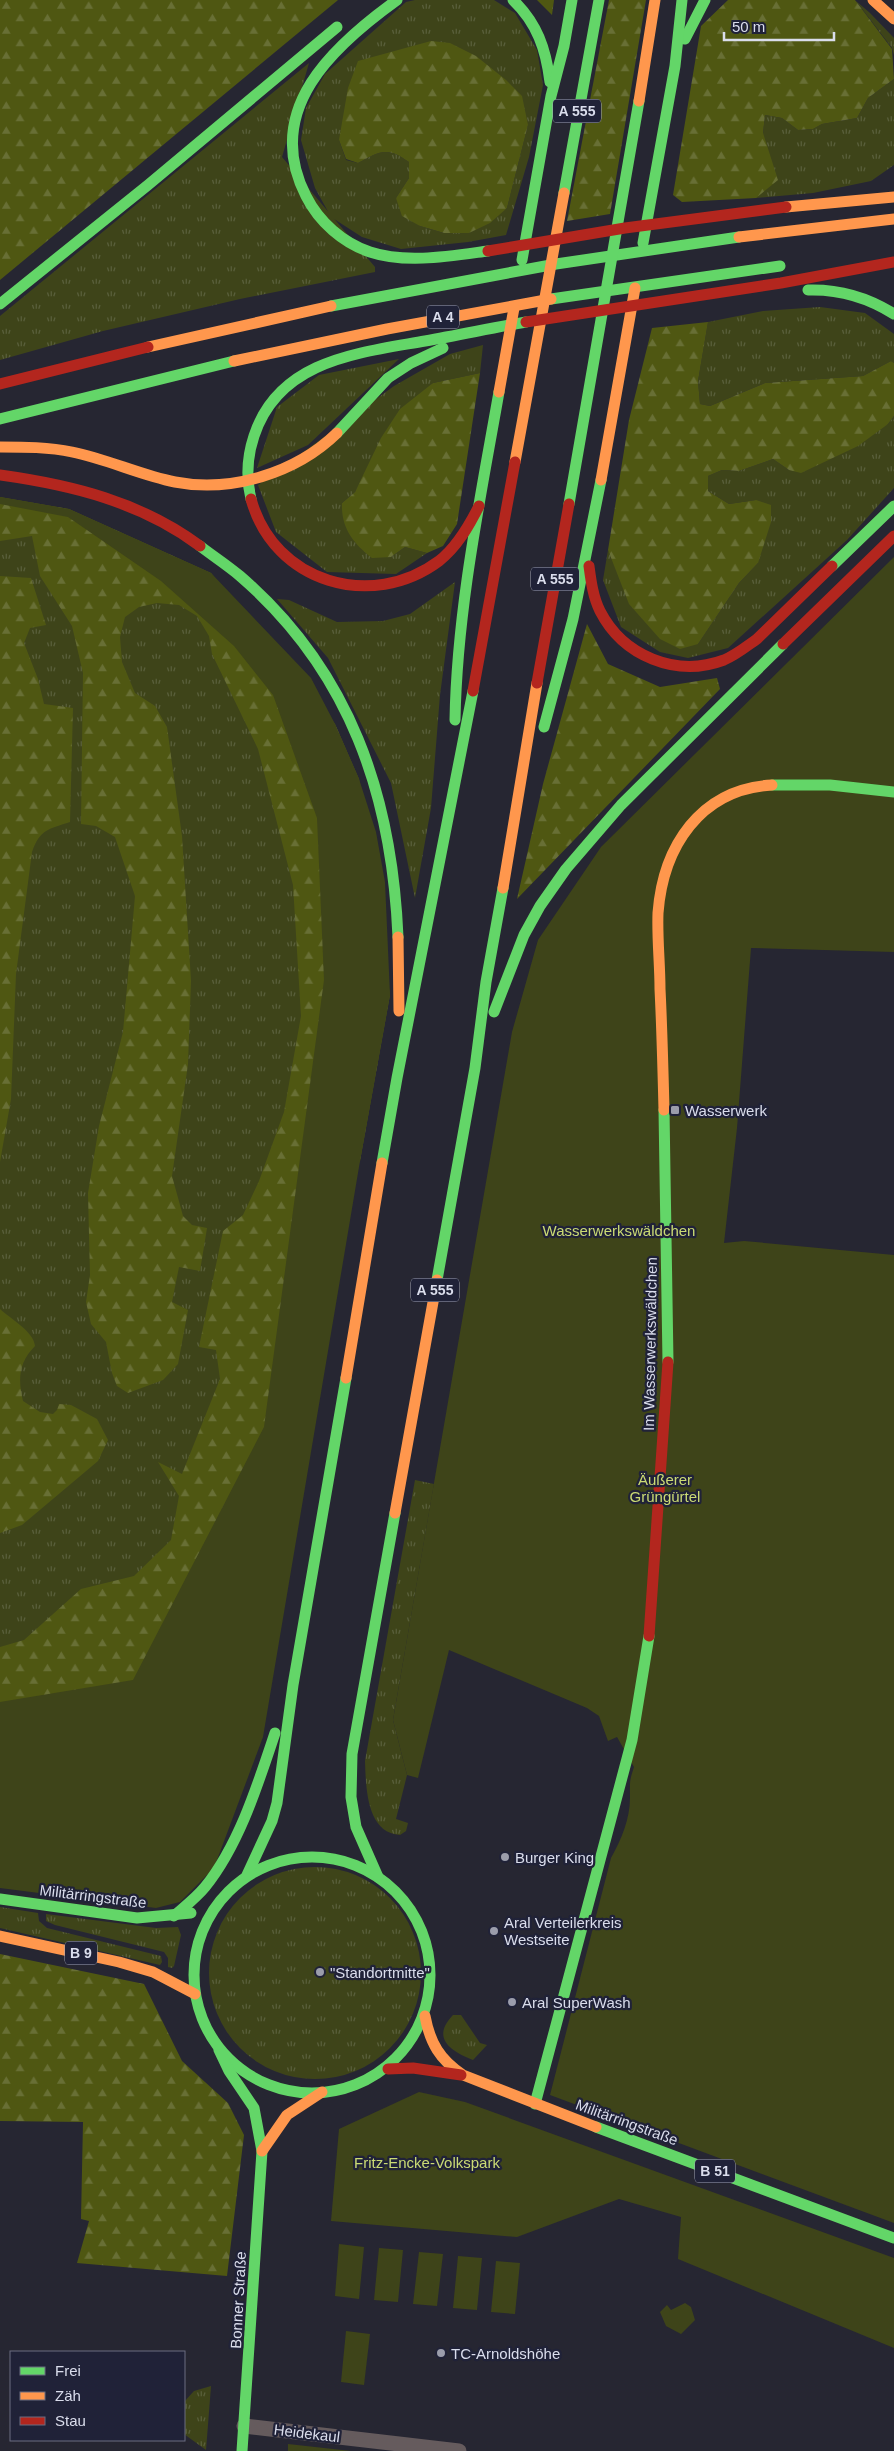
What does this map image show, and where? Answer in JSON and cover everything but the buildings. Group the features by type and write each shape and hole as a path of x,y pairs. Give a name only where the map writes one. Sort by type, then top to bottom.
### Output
{"main road":[{"path":"396,0 325,60 304,91 293,124 292,150 298,177 305,196 326,224 338,235 362,248 388,256 406,258 475,254 627,228 841,201 894,197"},
{"path":"513,0 534,21 542,37 547,53 551,96"},
{"path":"455,772 456,669 479,506 551,96 564,46 572,0"},
{"name":"A 555","path":"293,1685 398,1078 419,979 455,772 474,693 557,222 599,0"},
{"name":"A 555","path":"378,1877 356,1827 351,1778 352,1754 475,1068 486,982 515,825 538,674 621,212 655,0"},
{"path":"515,825 557,683 588,555 675,66 682,0"},
{"path":"675,66 689,27 705,0"},
{"path":"873,0 894,19"},
{"path":"0,304 148,185 345,20"},
{"path":"841,201 886,184"},
{"name":"A 4","path":"0,384 125,351 338,303 565,261 699,242 894,219"},
{"path":"429,270 475,254"},
{"path":"855,257 894,254"},
{"path":"479,506 462,536 449,552 428,569 406,581 370,588 334,584 298,567 280,552 261,525 256,513 247,476 252,440 266,408 279,391 304,373 349,357 546,319 827,277 894,262"},
{"name":"A 4","path":"0,419 203,367 335,338 570,295 788,265"},
{"path":"338,303 402,280"},
{"path":"0,447 46,448 72,453 188,484 233,483 293,465 308,456 349,423 381,384 405,366 451,344 580,321 796,291 819,290 857,295 880,305 894,314"},
{"path":"0,475 58,483 107,497 155,518 183,533 231,567 274,606 312,654 350,720 364,752 381,803 390,843 398,902 400,937 398,1078"},
{"path":"588,555 596,601 605,621 622,641 638,653 657,662 676,667 698,666 724,660 757,639 894,506"},
{"path":"475,1068 502,988 515,958 548,894 580,851 607,819 894,536"},
{"name":"Im Wasserwerkswäldchen","path":"535,2104 632,1740 652,1619 668,1383 665,1126 658,915 665,874 670,856 682,832 696,815 734,791 763,784 785,783 894,792"},
{"path":"247,1875 272,1821 277,1803 293,1685"},
{"path":"174,1916 204,1888 221,1864 255,1792 278,1721 293,1685"},
{"path":"219,2050 249,2072 276,2085 305,2091 322,2092 361,2084 388,2069 410,2045 425,2016 431,1988 432,1972 426,1942 417,1920 405,1901 378,1877 347,1862 314,1857 288,1859 265,1866 247,1875"},
{"name":"Bonner Straße","path":"242,2451 262,2150 254,2108 210,2038 194,1994 193,1977 197,1946 213,1910 226,1892 247,1875"},
{"name":"Militärringstraße","path":"0,1899 110,1916 137,1918 174,1916 213,1910"},
{"name":"B 9","path":"0,1936 90,1955 154,1972 194,1994"},
{"name":"Militärringstraße","path":"425,2016 428,2034 436,2051 448,2065 463,2075 535,2104 894,2238"},
{"name":"Militärringstraße","path":"388,2069 413,2068 463,2075"},
{"path":"262,2150 287,2115 322,2092"}],"street":[{"name":"Heidekaul","path":"244,2426 459,2451"}],"green space":[{"path":"0,0 338,0 0,280"},
{"path":"415,0 494,0 515,13 537,50 543,85 529,157 506,235 468,242 401,249 362,237 331,217 315,188 301,140 306,108 325,74 406,2","holes":["528,125 507,208 469,233 444,233 420,226 396,198 409,178 409,162 389,152 378,153 358,163 346,160 339,140"]},
{"path":"537,0 554,0 552,15"},
{"path":"609,0 646,0 610,214 567,221"},
{"path":"728,0 855,0 892,49 894,79 868,98 857,118 822,124 813,129 798,130 782,118 765,115 763,133 778,180 756,198 682,202 673,195 701,26"},
{"path":"856,1 894,38 894,55 892,48"},
{"path":"431,41 450,43 476,56 506,80 522,96 528,125 507,208 490,223 469,233 444,233 420,226 402,216 396,198 409,178 409,162 395,154 384,152 358,163 346,159 339,140 348,88 358,61"},
{"path":"309,63 282,157 375,267 375,272 240,299 103,331 0,360 0,316"},
{"path":"894,79 894,165 871,181 813,193 756,198 765,115 782,118 798,130 813,129 822,124 857,118 868,98"},
{"path":"820,307 865,313 894,334 894,363 891,361 863,376 765,383 710,406 700,404 698,381 708,322 763,311"},
{"path":"708,322 698,381 700,404 710,406 765,383 863,376 891,361 894,363 894,416 888,424 858,446 801,473 789,470 773,459 739,471 722,470 708,476 708,491 729,504 756,500 771,505 771,522 758,563 739,583 698,644 680,649 660,639 629,604 608,550 629,420 652,328"},
{"path":"483,345 480,373 433,383 364,475 355,492 342,503 391,557 405,547 427,553 396,574 327,572 276,532 258,485 394,386 450,354"},
{"path":"399,359 308,445 257,468 277,407 319,375"},
{"path":"480,373 457,524 443,546 427,553 405,547 391,557 372,558 359,547 346,527 342,503 355,492 381,438 400,409 433,383"},
{"path":"894,416 894,488 847,540 728,648 688,658 660,652 621,627 603,580 608,550 618,572 698,644 739,583 758,563 756,500 729,504 708,491 708,476 722,470 739,471 773,459 789,470 888,424"},
{"path":"0,497 69,509 211,573 335,724 359,779 390,995 360,1161 339,1197 222,1724 0,1749 0,1647 24,1640 81,1589 134,1576 171,1540 179,1496 158,1462 182,1474 220,1379 216,1350 199,1347 223,1231 243,1215 259,1181 284,1112 301,1016 293,885 258,749 212,654 209,636 197,616 179,605 157,603 139,607 125,617 120,637 122,662 135,693 155,706 167,727 182,836 191,981 188,1064 172,1176 183,1216 192,1225 207,1228 200,1271 179,1267 172,1302 188,1310 178,1364 163,1380 128,1393 117,1386 112,1373 106,1342 91,1324 86,1302 90,1275 88,1193 99,1126 123,1032 135,896 115,837 96,826 81,824 83,673 72,626 40,576 32,536 0,541"},
{"path":"0,497 69,509 211,573 311,678 335,724 359,779 376,832 385,882 390,995 360,1161 263,1737 214,1868 180,1902 156,1908 0,1888 0,1702 133,1680 264,1427 324,980 317,818 273,695 234,646 161,581 68,517 0,504"},
{"path":"0,504 161,581 234,646 323,928 264,1427 133,1680 0,1702"},
{"name":"Äußerer Grüngürtel","path":"894,557 894,952 751,948 737,1128 724,1243 744,1241 894,1255 894,2223 550,2095 611,1858 627,1821 630,1806 630,1782 634,1767 617,1737 608,1741 599,1716 587,1708 449,1650 418,1778 407,1775 393,1720 512,1032 538,940 601,847"},
{"path":"0,576 31,578 46,625 30,628 24,643 38,679 44,704 73,708 70,822 42,834 32,852 16,974 11,1099 0,1162"},
{"path":"455,582 440,695 431,808 415,898 391,783 328,658 277,599 289,600 337,622 383,621 410,614"},
{"path":"587,624 608,664 660,687 717,678 720,689 517,899 543,784"},
{"path":"0,1309 21,1326 34,1341 35,1346 29,1352 22,1365 20,1386 23,1401 40,1412 53,1414 59,1404 71,1405 97,1419 108,1440 98,1461 22,1525 0,1533"},
{"path":"415,1480 434,1484 393,1720 407,1775 396,1819 408,1823 406,1831 400,1835 389,1832 380,1826 374,1817 370,1807 366,1783 365,1761"},
{"path":"315,1867 336,1869 355,1875 374,1885 390,1898 403,1914 413,1933 419,1952 421,1973 419,1994 413,2013 403,2032 390,2048 374,2061 355,2071 336,2077 315,2079 294,2077 275,2071 256,2061 240,2048 227,2032 217,2013 211,1994 209,1973 211,1952 217,1933 227,1914 240,1898 256,1885 275,1875 294,1869"},
{"path":"0,1907 38,1913 39,1921 47,1928 161,1956 162,1962 160,1965 0,1928"},
{"path":"46,1914 156,1928 178,1927 181,1935 174,1966 172,1968 168,1967 168,1958 164,1952 55,1925 46,1921"},
{"path":"0,1954 144,1984 182,2061 228,2103 244,2135 227,2276 77,2263 89,2221 81,2219 83,2122 0,2121"},
{"path":"453,2015 461,2015 480,2043 487,2045 473,2060 457,2052 446,2043 444,2030"},
{"name":"Fritz-Encke-Volkspark","path":"419,2092 465,2102 894,2258 894,2348 678,2259 681,2217 619,2199 517,2237 331,2221 339,2129"},
{"path":"339,2244 364,2247 359,2299 335,2296"},
{"path":"379,2248 403,2250 398,2302 374,2300"},
{"path":"419,2252 443,2254 437,2306 413,2304"},
{"path":"458,2256 482,2258 477,2310 453,2308"},
{"path":"496,2261 520,2263 515,2314 491,2312"},
{"path":"685,2303 691,2307 695,2320 681,2334 666,2326 660,2312 667,2305 671,2310"},
{"path":"346,2331 370,2334 364,2385 341,2382"},
{"path":"211,2386 206,2450 185,2435 185,2401 194,2391"},
{"path":"288,2444 351,2451 288,2451"}],"traffic: fast":[{"path":"397,0 373,18 328,60 311,83 299,108 293,136 295,165 306,196 311,206 325,223 350,243 370,252 398,258 429,258 488,251"},
{"path":"513,0 528,18 539,37 546,58 550,82"},
{"path":"522,260 551,96 564,46 572,0"},
{"path":"564,193 599,0"},
{"path":"643,243 675,66 682,0"},
{"path":"685,39 705,0"},
{"path":"0,304 148,185 337,27"},
{"path":"569,504 639,101"},
{"path":"331,306 556,264 739,237"},
{"path":"551,299 780,266"},
{"path":"808,290 831,291 853,295 874,303 894,314"},
{"path":"251,499 248,468 254,436 266,411 282,391 301,376 324,364 348,356 526,322"},
{"path":"337,433 388,378 411,363 443,348"},
{"path":"0,419 234,361"},
{"path":"455,720 460,638 465,596 477,514 499,392"},
{"path":"544,727 573,619 601,480"},
{"path":"832,566 894,506"},
{"path":"200,546 240,576 278,613 310,653 337,695 358,739 374,785 386,834 394,885 398,937"},
{"path":"494,1012 524,935 540,906 566,869 621,805 783,644"},
{"path":"382,1163 473,691"},
{"path":"772,785 830,785 894,792"},
{"path":"437,1280 475,1068 486,982 503,888"},
{"path":"664,1110 668,1362"},
{"path":"247,1875 272,1821 277,1803 293,1685 346,1378"},
{"path":"378,1877 356,1827 351,1797 352,1754 395,1513"},
{"path":"535,2104 632,1740 649,1636"},
{"path":"174,1916 205,1887 228,1852 238,1833 262,1773 275,1733"},
{"path":"300,1857 324,1857 346,1862 368,1871 396,1891 410,1909 421,1930 428,1952 430,1975 428,1998 421,2020 410,2041 396,2059 368,2079 346,2088 324,2093 300,2093 278,2088 256,2079 237,2067 220,2050 208,2031 199,2009 194,1987 194,1963 199,1941 208,1919 220,1900 237,1883 256,1871 278,1862 300,1857"},
{"path":"0,1899 137,1918 191,1913"},
{"path":"219,2050 229,2071 254,2108 262,2151 242,2451"},
{"path":"596,2127 894,2238"}],"traffic: slow":[{"path":"639,101 655,0"},
{"path":"873,0 894,19"},
{"path":"515,462 564,193"},
{"path":"786,207 894,197"},
{"path":"739,237 894,219"},
{"path":"601,480 635,288"},
{"path":"234,361 387,329 551,299"},
{"path":"148,347 331,306"},
{"path":"499,392 514,308"},
{"path":"0,447 63,450 175,482 196,485 218,485 262,477 282,469 321,447 337,433"},
{"path":"503,888 537,683"},
{"path":"664,1110 658,913 661,889 668,866 677,845 690,826 706,810 725,797 747,789 772,785"},
{"path":"398,937 399,1011"},
{"path":"346,1378 382,1163"},
{"path":"395,1513 437,1280"},
{"path":"0,1936 119,1962 153,1972 195,1994"},
{"path":"425,2016 437,2050 448,2063 463,2075 596,2127"},
{"path":"262,2151 287,2115 322,2092"}],"traffic: jam":[{"path":"488,251 625,228 786,207"},
{"path":"526,322 781,283 894,262"},
{"path":"0,384 148,347"},
{"path":"473,691 515,462"},
{"path":"0,475 53,484 105,498 154,518 200,546"},
{"path":"251,499 263,528 281,551 303,569 328,580 356,586 385,584 413,576 439,561 462,536 479,506"},
{"path":"537,683 569,504"},
{"path":"783,644 894,536"},
{"path":"589,566 593,589 600,611 610,627 622,640 637,651 653,659 670,664 688,666 706,665 733,656 757,639 832,566"},
{"path":"649,1636 668,1362"},
{"path":"388,2069 413,2068 461,2075"}],"place":[{"name":"Wasserwerk","path":"675,1110"},
{"name":"Burger King","path":"505,1857"},
{"name":"Aral Verteilerkreis Westseite","path":"494,1931"},
{"name":"\"Standortmitte\"","path":"320,1972"},
{"name":"Aral SuperWash","path":"512,2002"},
{"name":"TC-Arnoldshöhe","path":"441,2353"}],"park label":[{"name":"Wasserwerkswäldchen","path":"619,1230"}]}
